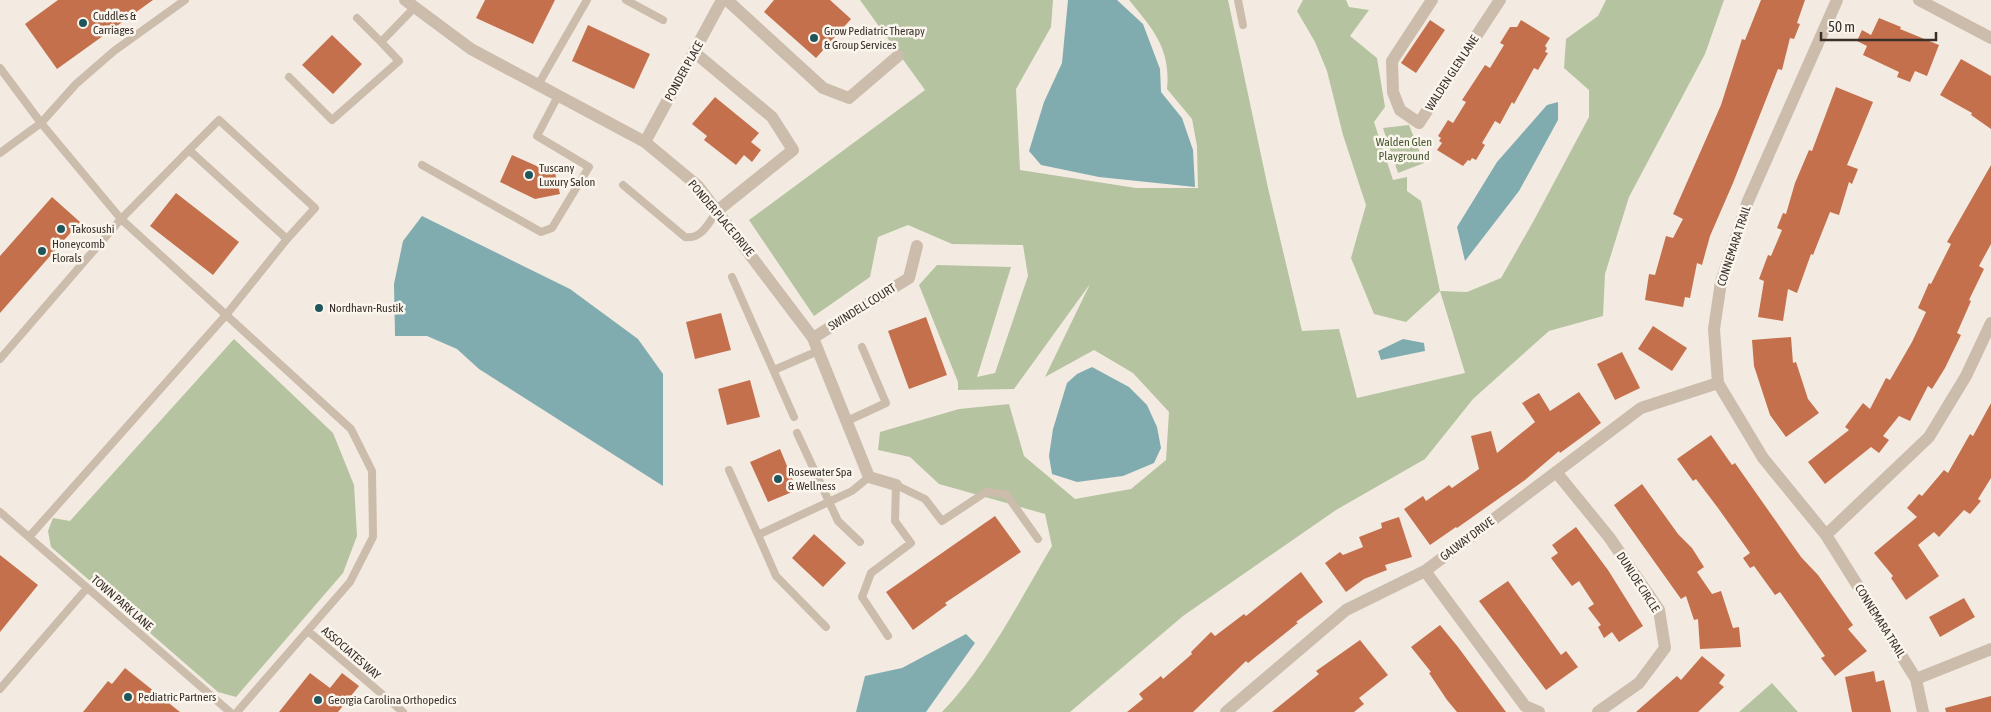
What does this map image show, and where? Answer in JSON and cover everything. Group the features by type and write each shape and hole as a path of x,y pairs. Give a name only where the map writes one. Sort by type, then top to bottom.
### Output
{"street":[{"name":"PONDER PLACE","path":"645,142 722,0"},
{"path":"727,0 823,88 850,98 898,56"},
{"name":"WALDEN GLEN LANE","path":"1432,0 1392,61 1393,92 1400,110 1419,123 1500,0"},
{"name":"CONNEMARA TRAIL","path":"1837,0 1748,201 1721,282 1714,329 1718,383 1763,458 1826,535 1916,678 1923,712"},
{"path":"1919,0 1991,38"},
{"name":"PONDER PLACE DRIVE","path":"410,4 471,49 645,142 698,186 813,338 869,476"},
{"path":"694,52 772,117 793,150 717,211"},
{"name":"SWINDELL COURT","path":"813,338 909,278 917,246"},
{"path":"1826,535 1929,437 1966,376 1991,323"},
{"name":"GALWAY DRIVE","path":"1226,712 1346,610 1425,570 1641,408 1718,383"},
{"name":"DUNLOE CIRCLE","path":"1556,472 1609,537 1659,610 1665,648 1639,683 1598,712"},
{"path":"869,476 896,485"},
{"path":"1425,570 1526,706 1539,712"},
{"path":"1916,678 1991,650"}],"lane":[{"path":"0,153 41,123 76,84 114,51 186,0"},
{"path":"538,85 587,0"},
{"path":"626,0 662,20"},
{"path":"1238,0 1243,25"},
{"path":"381,42 410,4"},
{"path":"290,77 332,120 399,61 357,18"},
{"path":"0,68 41,123 121,219 351,429 372,471 373,538 350,582 237,712"},
{"path":"422,165 541,232 552,228 590,167 537,136 558,96"},
{"path":"0,359 121,219 219,120 315,208 226,315 29,537"},
{"path":"189,150 288,239"},
{"path":"624,185 685,237 695,238 700,234 717,211"},
{"path":"732,277 794,417"},
{"path":"847,421 886,403 862,347"},
{"path":"774,370 818,351"},
{"path":"797,433 838,521 860,542"},
{"path":"729,470 776,576 826,626"},
{"path":"758,535 852,491 869,476"},
{"path":"888,636 862,597 870,573 911,544 895,521 896,485 925,499 942,521 986,492 1006,494 1038,538"},
{"name":"TOWN PARK LANE","path":"0,512 230,712"},
{"path":"0,689 87,588"},
{"name":"ASSOCIATES WAY","path":"308,631 397,710"}],"green space":[{"path":"860,0 1053,0 1051,27 1016,89 1020,170 1136,188 1198,188 1197,146 1192,119 1167,89 1168,75 1163,51 1153,30 1129,0 1228,0 1268,188 1302,331 1339,329 1357,398 1465,373 1440,291 1467,292 1501,278 1589,117 1589,90 1564,68 1566,39 1598,16 1606,0 1724,0 1705,54 1629,197 1605,274 1603,316 1549,331 1473,399 1425,459 1336,510 1183,616 1070,712 942,712 974,674 988,653 1052,546 1045,514 939,484 910,457 878,450 880,432 959,409 1009,404 1024,456 1075,499 1131,489 1166,460 1169,412 1133,373 1094,350 1045,377 1090,284 1014,389 958,390 958,382 919,285 937,265 1011,267 977,377 995,373 1028,276 1023,245 952,244 908,225 878,237 870,277 814,316 749,220 925,90"},
{"path":"1303,0 1346,0 1349,7 1369,10 1350,36 1377,58 1385,107 1374,122 1393,180 1407,177 1407,191 1421,201 1440,291 1406,322 1374,314 1351,258 1366,205 1343,135 1327,71 1315,42 1297,11"},
{"name":"Walden Glen Playground","path":"1409,125 1424,163 1398,173 1383,128"},
{"path":"234,339 333,433 354,485 357,536 343,573 236,697 218,692 51,547 48,531 53,518 70,521"},
{"path":"1772,683 1798,712 1739,712"}],"water":[{"path":"1068,0 1117,0 1143,24 1160,69 1161,92 1182,118 1193,150 1195,187 1099,177 1041,165 1029,151 1044,102 1062,63"},
{"path":"1558,102 1558,120 1519,191 1465,261 1457,227 1497,162 1547,105"},
{"path":"422,216 570,289 638,339 663,374 663,486 479,369 457,349 427,336 395,336 394,284 403,241"},
{"path":"1403,339 1424,343 1425,351 1381,360 1378,351"},
{"path":"1092,367 1129,387 1147,405 1157,427 1161,448 1154,463 1123,476 1077,482 1052,474 1049,456 1053,429 1067,383 1077,374"},
{"path":"966,634 975,643 926,712 856,712 865,676 902,668"}],"building":[{"path":"58,0 153,0 57,69 25,24"},
{"path":"485,0 555,0 533,44 476,18"},
{"name":"Grow Pediatric Therapy & Group Services","path":"774,0 830,0 851,19 816,58 764,12"},
{"path":"1761,0 1805,0 1797,23 1800,24 1794,39 1790,38 1782,70 1778,69 1710,236 1702,265 1697,263 1690,298 1685,297 1683,307 1645,300 1649,274 1655,275 1666,236 1673,238 1683,219 1673,214 1721,105 1742,39 1745,40"},
{"path":"1879,18 1939,45 1927,76 1915,71 1910,82 1897,77 1899,72 1863,55 1867,46 1857,41 1862,30 1871,35"},
{"path":"1430,20 1445,30 1416,73 1401,63"},
{"path":"1521,20 1550,38 1545,46 1547,48 1545,52 1548,53 1538,70 1534,68 1514,104 1512,102 1500,124 1495,121 1482,143 1485,145 1476,160 1472,158 1463,166 1437,150 1442,143 1439,141 1441,138 1438,136 1448,120 1453,123 1466,102 1462,100 1485,65 1490,68 1504,45 1500,43 1510,27 1517,27"},
{"path":"588,25 650,54 634,89 572,61"},
{"path":"332,35 362,64 333,94 302,65"},
{"path":"1961,59 1991,76 1991,129 1971,115 1972,113 1940,95"},
{"path":"1836,87 1873,102 1847,165 1858,169 1852,184 1849,182 1839,215 1830,212 1813,255 1811,254 1797,293 1788,289 1783,321 1758,317 1764,281 1759,279 1768,255 1771,256 1782,230 1777,228 1783,213 1786,214 1795,183 1809,150 1812,151"},
{"path":"715,97 759,133 751,142 761,150 752,162 744,155 736,165 704,140 707,136 692,124"},
{"name":"Tuscany Luxury Salon","path":"512,155 539,167 553,164 560,194 535,199 500,182"},
{"path":"1991,165 1991,244 1979,266 1984,269 1969,300 1971,301 1957,333 1961,335 1945,368 1932,389 1928,386 1910,421 1899,416 1883,436 1889,440 1879,453 1871,447 1825,484 1808,462 1849,430 1845,427 1863,403 1870,409 1886,378 1890,380 1912,342 1926,312 1918,308 1929,283 1931,284 1951,244 1947,242"},
{"path":"176,193 239,242 213,275 150,226"},
{"path":"52,197 80,222 0,313 0,256"},
{"path":"721,313 731,350 695,359 686,322"},
{"path":"926,317 947,375 909,389 888,331"},
{"path":"1653,326 1687,348 1672,371 1638,349"},
{"path":"1791,337 1793,363 1796,362 1808,399 1819,413 1786,437 1770,415 1754,366 1752,340"},
{"path":"1622,352 1640,388 1615,400 1597,364"},
{"path":"750,380 760,417 727,425 718,389"},
{"path":"1579,392 1601,423 1560,453 1559,451 1525,480 1430,545 1404,509 1423,496 1426,501 1449,485 1452,488 1479,469 1471,436 1491,431 1497,453 1535,422 1522,403 1539,393 1550,411"},
{"path":"1991,403 1991,478 1978,499 1981,501 1970,514 1964,510 1939,537 1934,532 1918,545 1939,576 1906,600 1891,578 1893,576 1874,553 1917,517 1907,508 1919,494 1922,496 1944,470 1948,473 1970,434 1973,436"},
{"path":"1711,435 1732,465 1735,463 1801,557 1818,575 1853,625 1848,629 1867,651 1835,676 1821,658 1825,656 1780,592 1775,595 1754,566 1750,568 1743,558 1750,553 1696,479 1693,481 1677,459"},
{"path":"780,449 797,490 768,502 750,462"},
{"path":"1642,484 1678,534 1692,548 1704,567 1697,572 1712,594 1721,591 1733,628 1739,627 1741,647 1700,649 1698,619 1694,620 1686,596 1681,599 1614,505"},
{"path":"995,516 1021,552 945,603 947,605 913,630 886,592"},
{"path":"1399,517 1412,557 1385,565 1387,570 1364,579 1346,592 1325,563 1340,552 1343,555 1363,547 1359,537 1382,528 1381,523"},
{"path":"1576,527 1608,570 1643,626 1619,642 1612,632 1604,638 1598,627 1601,625 1588,608 1594,604 1579,581 1572,586 1551,558 1558,553 1552,545"},
{"path":"814,534 846,563 823,587 792,558"},
{"path":"0,555 38,585 0,632"},
{"path":"1301,572 1323,602 1296,622 1298,623 1248,663 1246,661 1193,712 1127,712 1143,699 1139,694 1161,676 1163,679 1192,654 1191,652 1211,632 1215,636 1244,614 1246,616"},
{"path":"1508,581 1561,655 1566,651 1578,667 1546,690 1479,601"},
{"path":"1964,598 1975,617 1940,637 1929,617"},
{"path":"1440,625 1506,712 1457,712 1447,700 1429,673 1431,672 1411,647"},
{"path":"1360,640 1388,675 1359,698 1364,704 1354,712 1272,712 1319,674 1316,671"},
{"path":"1702,656 1725,675 1719,683 1724,687 1698,712 1636,712 1677,676 1681,680"},
{"name":"Pediatric Partners","path":"125,668 180,712 83,712 108,681 112,684"},
{"path":"1874,671 1876,682 1884,680 1891,712 1852,712 1845,677"},
{"name":"Georgia Carolina Orthopedics","path":"310,673 330,688 342,673 359,686 338,712 279,712"},
{"path":"1991,696 1991,712 1946,712 1945,708"}],"place":[{"name":"Cuddles & Carriages","path":"83,23"},
{"name":"Grow Pediatric Therapy & Group Services","path":"814,38"},
{"name":"Tuscany Luxury Salon","path":"529,175"},
{"name":"Takosushi","path":"61,229"},
{"name":"Honeycomb Florals","path":"42,251"},
{"name":"Nordhavn-Rustik","path":"319,308"},
{"name":"Rosewater Spa & Wellness","path":"778,479"},
{"name":"Pediatric Partners","path":"128,697"},
{"name":"Georgia Carolina Orthopedics","path":"318,700"}]}
